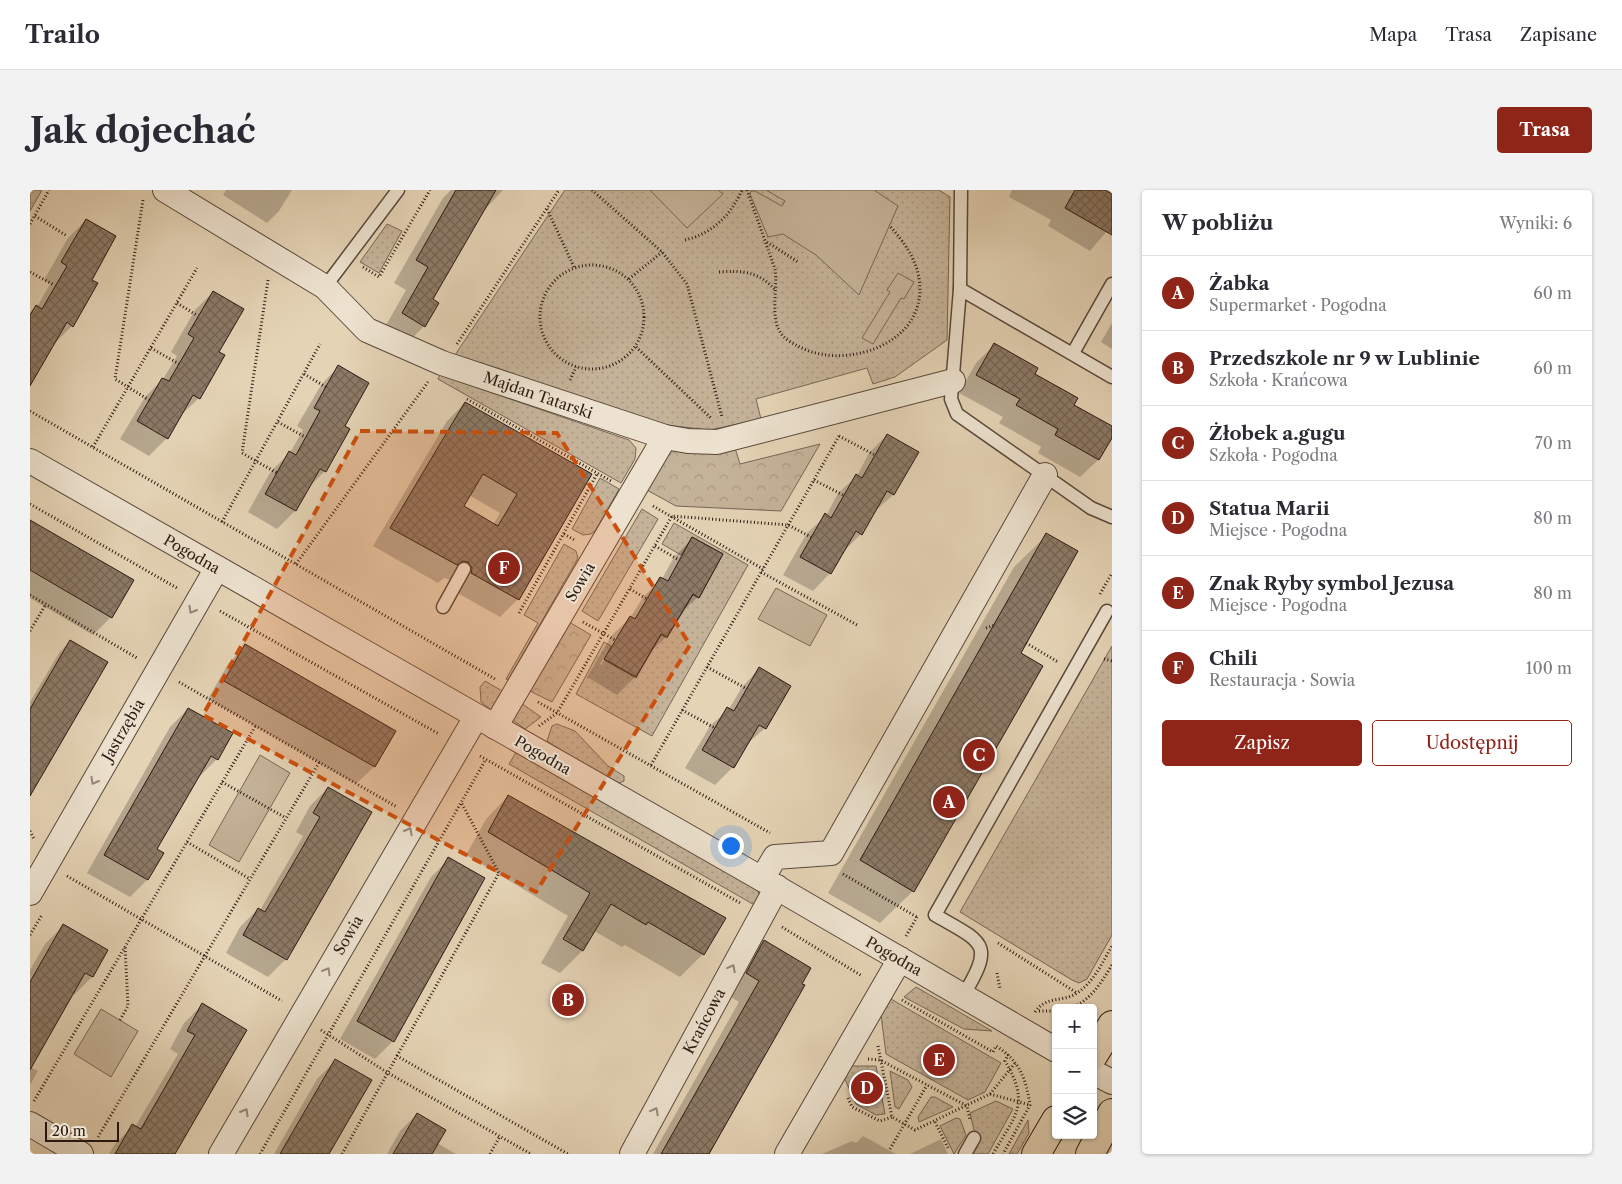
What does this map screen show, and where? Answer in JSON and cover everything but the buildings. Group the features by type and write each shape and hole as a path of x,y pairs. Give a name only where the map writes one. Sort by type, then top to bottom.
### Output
{"main road":[{"path":"1097,1049 1112,1025"},
{"path":"1090,1154 1112,1114"},
{"path":"1036,1154 1052,1127"}],"street":[{"name":"Majdan Tatarski","path":"154,195 272,255 325,287 367,330 437,371 665,437 688,441 717,442 953,381"},
{"name":"Sowia","path":"221,1154 302,1014 485,722 516,690 665,437"},
{"name":"Pogodna","path":"30,461 769,883 902,950 963,996 1054,1049"},
{"path":"809,855 831,853 1045,476"},
{"name":"Jastrzębia","path":"30,893 216,568"},
{"name":"Krańcowa","path":"632,1154 769,883 774,857 809,855"},
{"path":"787,1154 878,997 902,950"},
{"path":"1097,1074 1112,1082"},
{"path":"30,1124 87,1149"}],"lane":[{"path":"325,287 398,190"},
{"path":"961,190 960,289 951,399 957,414 1092,508 1112,517"},
{"path":"1072,353 1112,284"},
{"path":"960,289 1112,377"},
{"path":"443,607 464,569"},
{"path":"963,996 978,971 982,958 982,949 978,941 936,915 1107,611"},
{"path":"965,1154 974,1138"}],"path":[{"path":"30,224 49,190"},
{"path":"348,258 379,277 430,190"},
{"path":"296,564 437,371 448,359 559,190"},
{"path":"592,190 662,252 688,284 723,423"},
{"path":"685,240 707,232 726,217 742,190"},
{"path":"747,190 775,269 776,306 780,332 785,338 809,352 851,356 890,341 909,324 919,300 920,288 910,252 906,244 889,225"},
{"path":"149,400 115,379 154,195"},
{"path":"547,208 574,267"},
{"path":"35,216 67,236"},
{"path":"766,242 798,262"},
{"path":"628,279 662,252"},
{"path":"272,255 242,453 277,473"},
{"path":"602,265 621,273 628,279 642,300 644,326 636,346 625,358 602,368 576,367 554,354 542,332 541,306 552,284 561,275 574,267 602,265"},
{"path":"93,447 197,268"},
{"path":"30,272 54,285"},
{"path":"719,272 752,273 763,278 777,291"},
{"path":"177,303 198,316"},
{"path":"222,522 320,344"},
{"path":"636,346 712,419"},
{"path":"151,348 179,364"},
{"path":"304,374 326,386"},
{"path":"462,396 598,473 762,571 859,626"},
{"path":"30,411 516,690 775,836"},
{"path":"278,422 306,437"},
{"path":"650,765 844,428"},
{"path":"839,436 875,456"},
{"path":"519,613 598,473"},
{"path":"814,480 844,496"},
{"path":"672,516 788,525 812,537"},
{"path":"557,713 672,516"},
{"path":"655,546 680,560"},
{"path":"1098,598 1112,573"},
{"path":"630,589 647,599"},
{"path":"30,595 157,670 320,761 401,809"},
{"path":"30,631 46,604"},
{"path":"604,633 616,640"},
{"path":"1026,643 1061,664"},
{"path":"1104,659 1112,661"},
{"path":"707,667 747,688"},
{"path":"682,710 715,728"},
{"path":"30,1108 256,725"},
{"path":"260,1154 486,759"},
{"path":"87,1149 320,761"},
{"path":"222,782 286,818"},
{"path":"342,1154 499,873 461,802"},
{"path":"30,831 47,863 140,920 302,1014 328,1036 388,1073 531,1154"},
{"path":"187,842 250,879"},
{"path":"809,855 917,917"},
{"path":"902,950 914,923"},
{"path":"997,942 1077,992"},
{"path":"120,1020 128,1006 125,946"},
{"path":"1079,1004 1085,1001 1099,987 1112,965"},
{"path":"1003,1154 1030,1105 1023,1074 1016,1062 996,1046 993,1052 878,997 880,1060 892,1117 916,1130 990,1094 1016,1062"},
{"path":"397,1056 568,1154"},
{"path":"892,1117 880,1121 852,1107 839,1065 880,1060 967,1106"},
{"path":"890,1149 927,1085"},
{"path":"990,1094 1030,1105"},
{"path":"935,1122 952,1154"},
{"path":"490,1154 500,1136"}],"highlighted area":[{"path":"360,431 557,433 690,645 536,892 203,715"}],"green space":[{"path":"30,190 42,190 30,211"},
{"path":"565,190 939,190 950,197 947,340 895,377 873,384 867,368 756,399 761,419 710,430 666,425 455,355"},
{"path":"650,190 718,190 723,194 687,228"},
{"path":"766,190 874,190 898,206 859,295 816,255 783,234 768,237 750,194 751,191 755,191 782,206 785,201"},
{"path":"387,224 402,231 379,273 360,262"},
{"path":"898,273 914,282 904,299 901,298 873,344 862,338 890,292 887,290"},
{"path":"440,375 629,440 636,448 635,459 621,483 438,379"},
{"path":"820,444 781,511 676,506 645,489 666,449 735,448 740,464"},
{"path":"600,478 619,489 595,531 591,534 583,535 572,529"},
{"path":"642,509 658,519 598,621 582,611"},
{"path":"674,523 748,565 652,736 576,694 604,642 611,646 604,660 636,678 661,635 667,638 693,595 699,598 723,554 692,537 681,555 662,544"},
{"path":"564,544 576,551 578,558 508,680 506,679 538,623 524,615"},
{"path":"776,588 827,615 810,646 758,619"},
{"path":"569,622 591,635 552,702 530,691"},
{"path":"1112,646 1112,935 1087,979 1079,983 960,912"},
{"path":"485,681 504,692 491,710 481,702 480,687"},
{"path":"521,703 541,717 525,729 513,720"},
{"path":"557,724 575,731 608,766 624,776 624,781 619,783 573,759 547,741 552,726"},
{"path":"518,749 759,883 758,907 509,764"},
{"path":"260,755 290,773 239,862 209,845"},
{"path":"916,987 992,1031 964,1029 904,997"},
{"path":"891,999 1001,1063 985,1092 968,1100 886,1054 881,1015"},
{"path":"101,1009 138,1031 111,1077 74,1054"},
{"path":"850,1066 876,1066 885,1114 876,1115 856,1104 844,1077"},
{"path":"890,1071 908,1080 912,1087 899,1109 895,1107"},
{"path":"931,1097 935,1097 953,1107 919,1122 918,1117"},
{"path":"996,1101 1013,1109 988,1154 971,1154 977,1143 970,1113"},
{"path":"956,1118 960,1119 966,1135 954,1154 940,1126"},
{"path":"1028,1120 1029,1133 1017,1154 1009,1154"}],"place":[{"name":"Chili","path":"504,568"},
{"name":"Żłobek a.gugu","path":"979,755"},
{"name":"Żabka","path":"949,802"},
{"name":"Przedszkole nr 9 w Lublinie","path":"568,1000"},
{"name":"Znak Ryby symbol Jezusa","path":"939,1060"},
{"name":"Statua Marii","path":"867,1088"}]}
